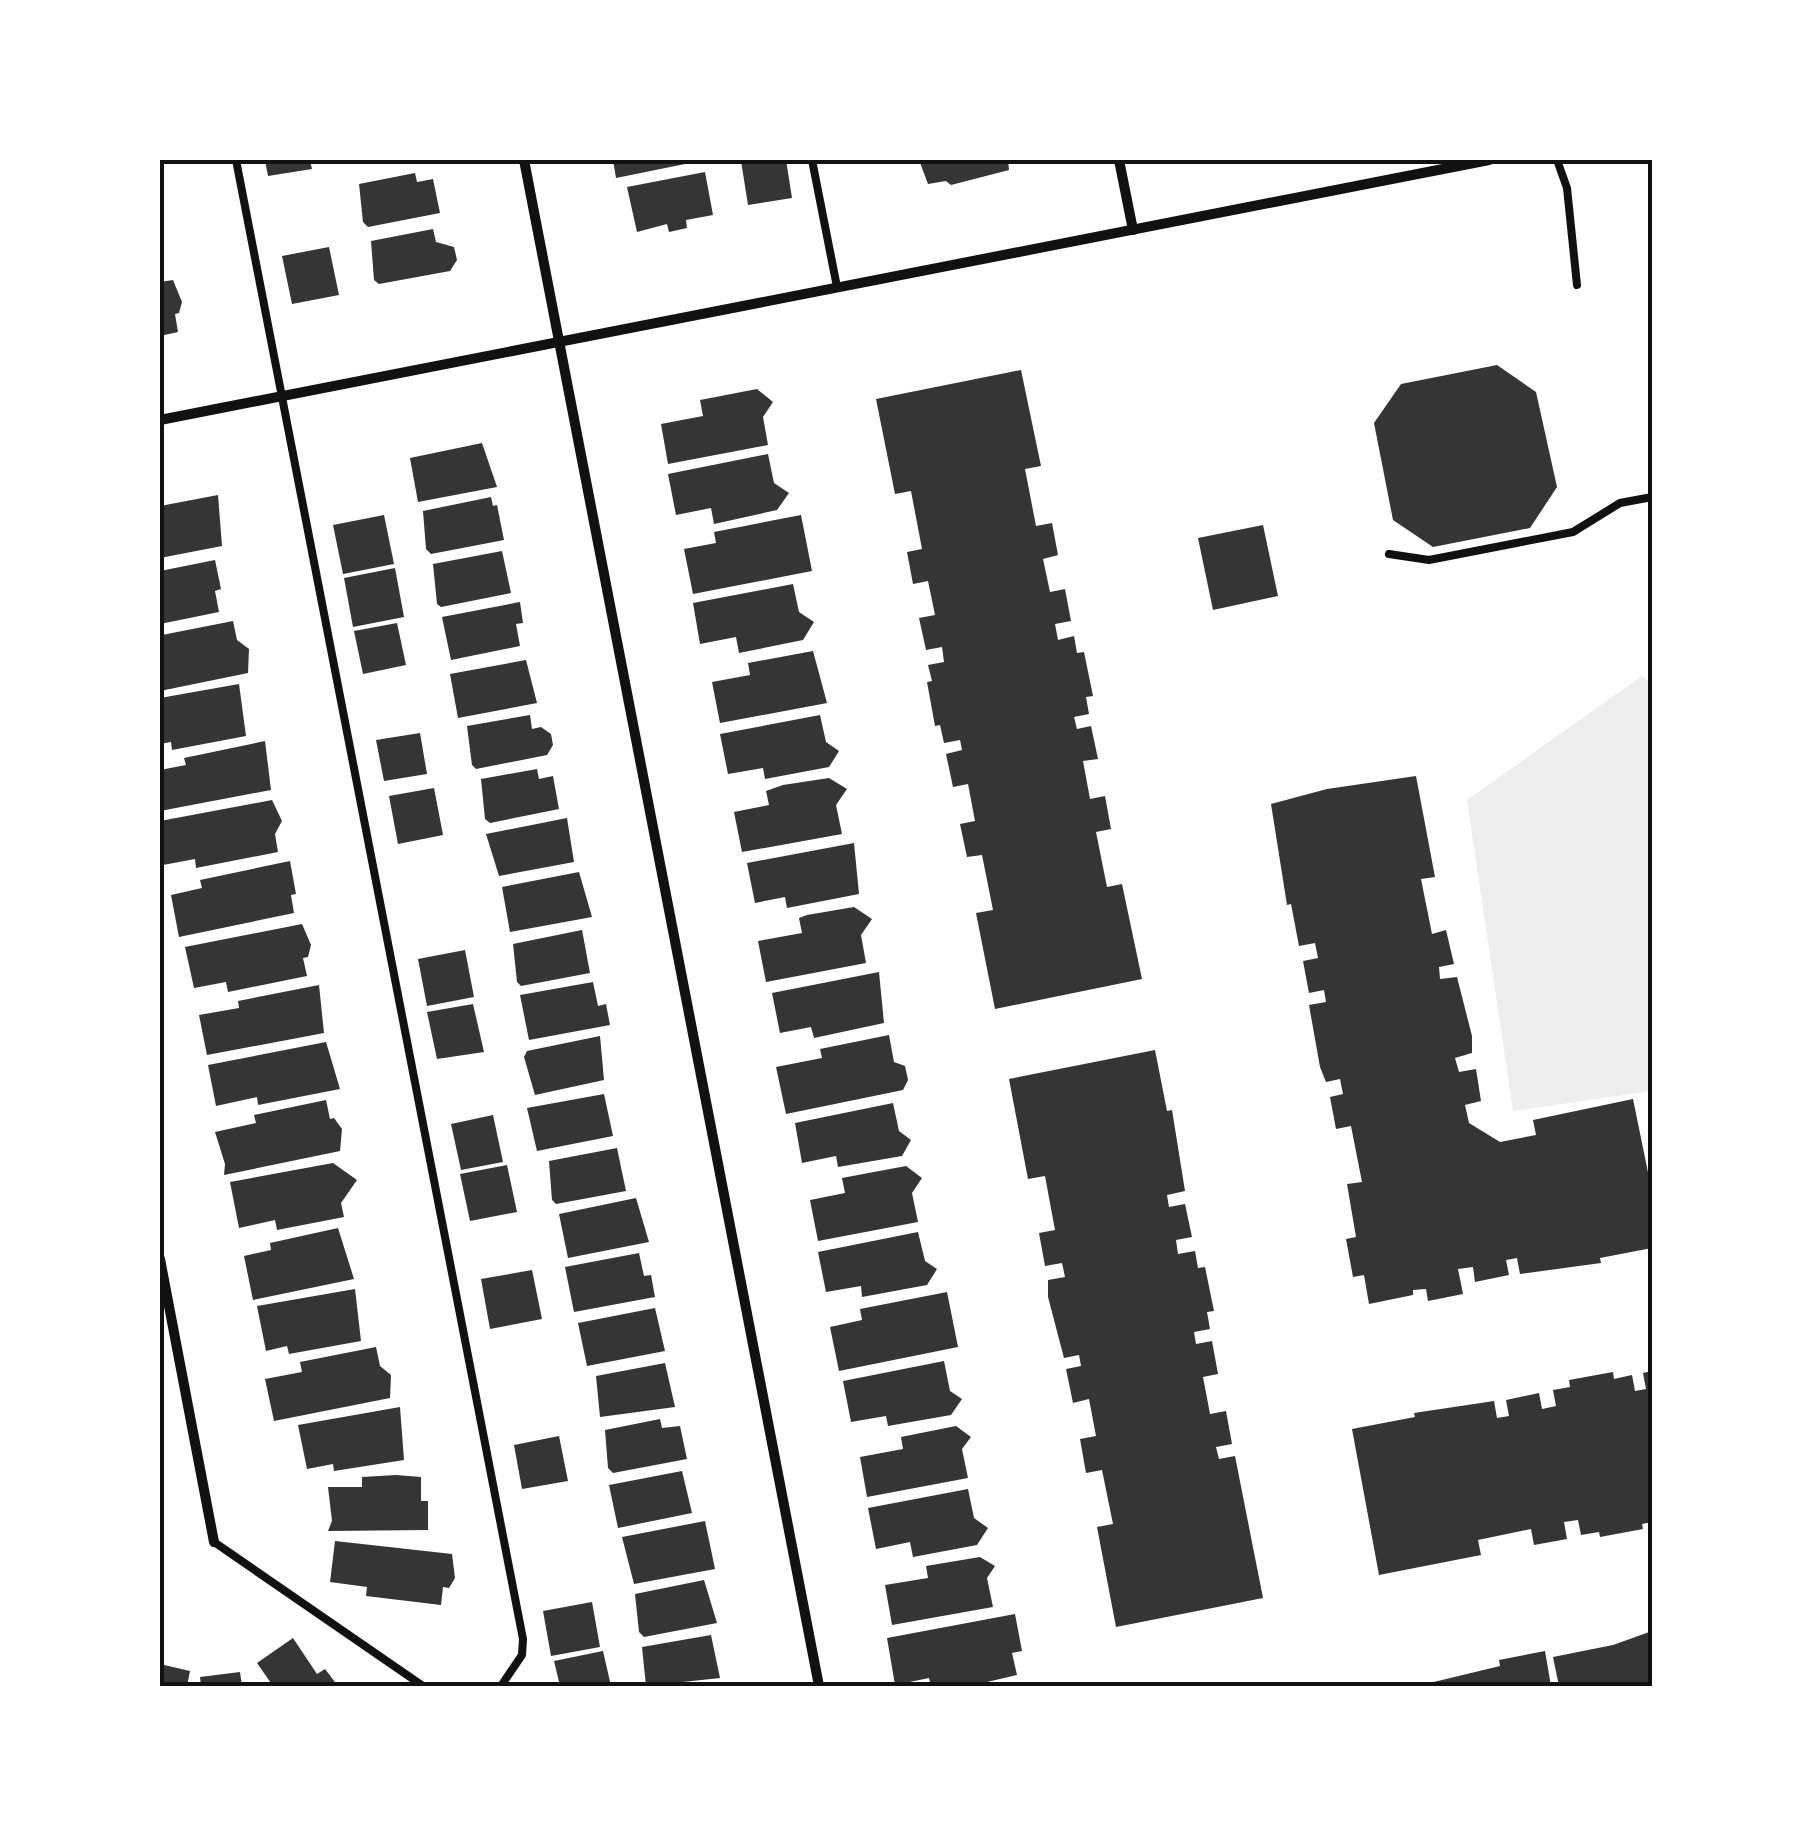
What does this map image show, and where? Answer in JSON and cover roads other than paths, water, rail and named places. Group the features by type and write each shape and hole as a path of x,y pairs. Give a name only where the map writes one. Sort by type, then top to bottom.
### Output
{"street":[{"path":"524,160 819,1686"},
{"path":"1119,160 1133,230"},
{"path":"160,420 1490,160"},
{"path":"160,1259 214,1542"}],"lane":[{"path":"236,160 523,1639 522,1655 502,1686"},
{"path":"812,160 837,287"},
{"path":"1557,160 1567,188 1577,285"},
{"path":"1388,554 1428,560 1573,532 1620,503 1652,497"},
{"path":"214,1542 424,1686"}]}
